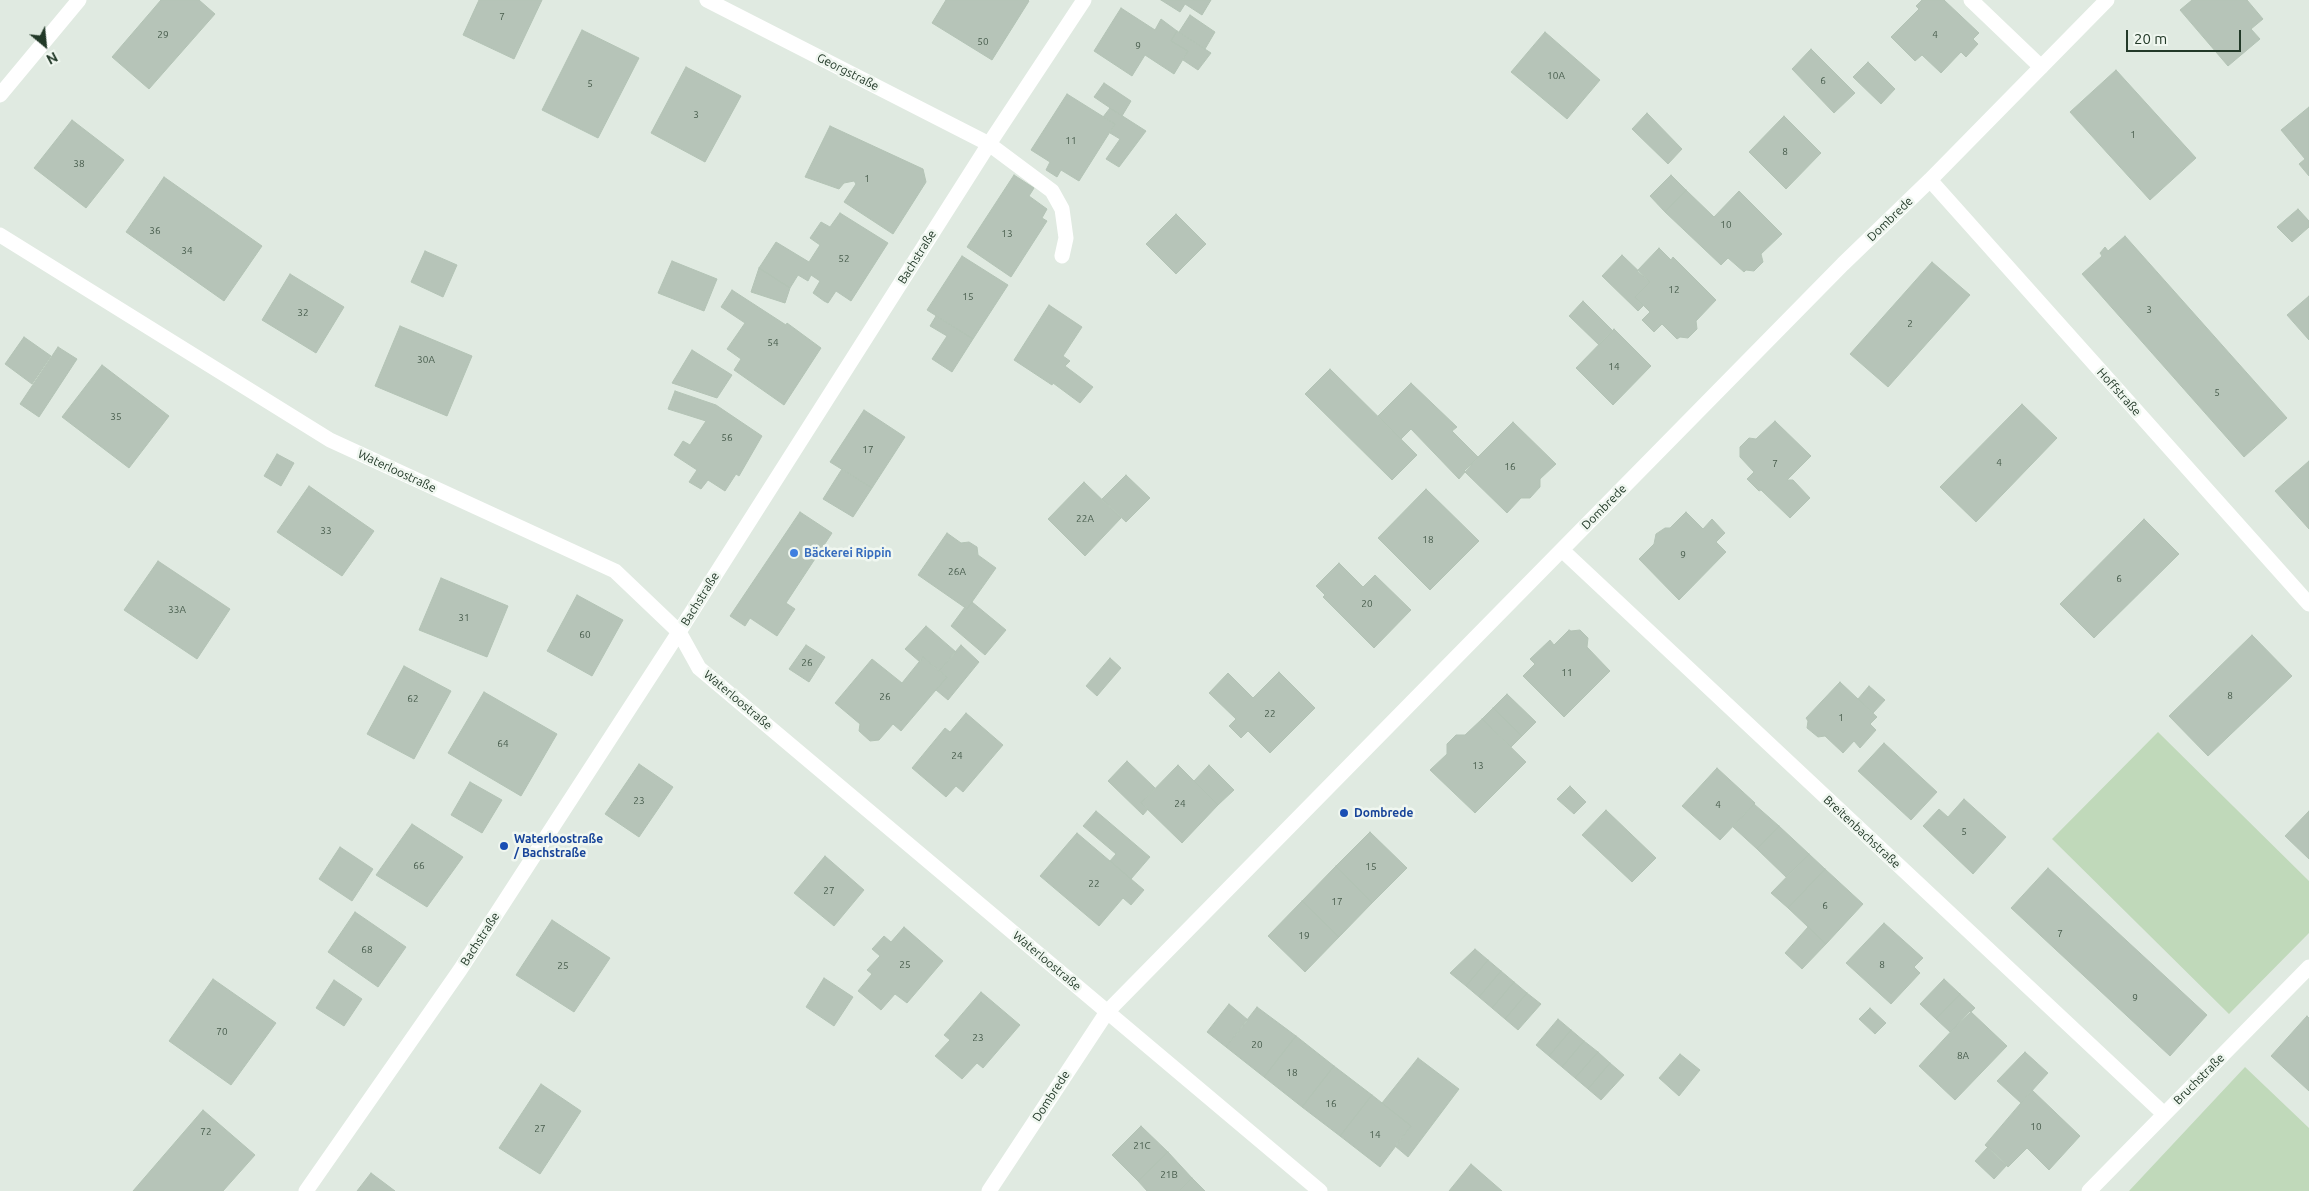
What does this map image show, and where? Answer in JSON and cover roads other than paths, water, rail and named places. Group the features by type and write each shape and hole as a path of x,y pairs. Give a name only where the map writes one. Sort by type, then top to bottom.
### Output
{"street":[{"path":"0,95 79,0"},
{"name":"Georgstraße","path":"707,0 989,144 1052,191 1062,209 1066,238 1062,256"},
{"name":"Bachstraße","path":"306,1191 460,970 679,632 989,144 1084,0"},
{"path":"1971,0 2041,67"},
{"name":"Dombrede","path":"989,1191 1107,1012 1837,271 1930,180 2107,0"},
{"name":"Hoffstraße","path":"1930,180 2309,604"},
{"name":"Waterloostraße","path":"0,236 330,440 615,571 679,632 699,668 1320,1191"},
{"name":"Breitenbachstraße","path":"1562,550 2164,1114"},
{"name":"Bruchstraße","path":"2089,1191 2307,973"}],"place":[{"name":"Bäckerei Rippin","path":"794,553"},
{"name":"Dombrede","path":"1344,813"},
{"name":"Waterloostraße / Bachstraße","path":"504,846"}]}
